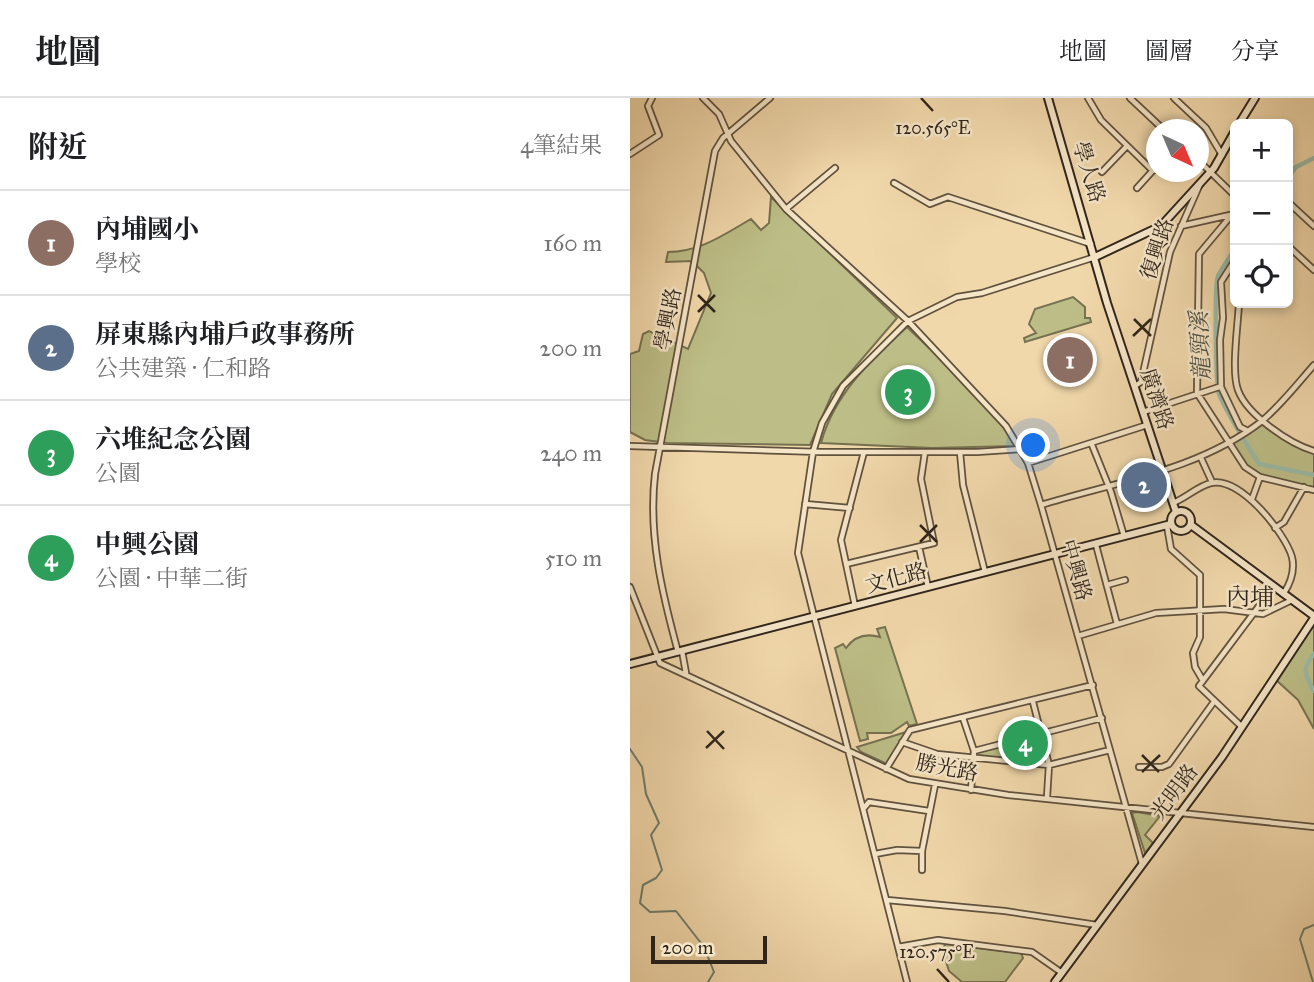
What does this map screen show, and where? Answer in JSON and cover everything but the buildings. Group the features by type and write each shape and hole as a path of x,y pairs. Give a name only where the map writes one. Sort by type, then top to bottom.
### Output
{"main road":[{"name":"學人路","path":"1048,98 1096,257"},
{"path":"1242,119 1255,98"},
{"name":"復興路","path":"1210,171 1230,140"},
{"path":"1096,257 1154,232 1199,182"},
{"name":"廣濟路","path":"1096,257 1176,512"},
{"path":"1191,525 1180,531 1169,525 1176,512 1189,514 1191,525 1314,617"},
{"name":"文化路","path":"630,664 1169,525"},
{"name":"光明路","path":"1055,982 1181,813 1242,727 1314,617"}],"street":[{"path":"630,155 659,135 648,106 652,98"},
{"name":"中興路","path":"703,98 719,114 731,141 786,209 908,321 1006,426 1021,449 1041,505 1143,865"},
{"name":"學興路","path":"680,652 655,552 653,495 660,447 713,158 718,144 770,98"},
{"path":"1088,98 1101,120 1146,162"},
{"path":"1130,98 1152,119"},
{"path":"1174,98 1206,128 1222,155"},
{"path":"1102,172 1127,146"},
{"path":"786,209 835,168"},
{"path":"1210,171 1230,191"},
{"path":"1137,188 1146,178"},
{"name":"復興路","path":"1135,386 1140,382 1170,252 1200,182"},
{"path":"894,183 930,204 948,197 1091,245"},
{"path":"1293,207 1314,226"},
{"path":"1180,227 1230,214"},
{"path":"1230,217 1199,254 1197,393 1245,467 1260,477 1314,489"},
{"path":"1293,251 1314,270"},
{"path":"907,982 797,547 813,452 822,423 843,386 908,321 957,297 982,293 1096,257"},
{"path":"1230,267 1220,290 1221,387 1240,427 1245,431"},
{"path":"1239,308 1238,390 1263,420 1294,443 1314,450"},
{"path":"1041,505 1201,457 1263,420 1314,365"},
{"path":"1143,412 1217,388"},
{"path":"1028,463 1147,425"},
{"path":"1092,444 1124,538"},
{"path":"630,446 813,452 960,452 1021,449"},
{"path":"855,606 841,540 864,452"},
{"path":"846,564 934,543 920,479 925,452"},
{"path":"960,452 962,485 985,573"},
{"path":"1201,457 1212,482"},
{"path":"1252,500 1260,477"},
{"path":"1173,503 1212,482 1230,486 1252,500 1275,528 1292,558 1290,584 1284,593"},
{"path":"1275,528 1284,523 1304,487"},
{"path":"805,504 850,508"},
{"path":"1169,525 1171,549 1199,575 1200,637 1193,653 1195,667 1202,679"},
{"path":"1096,545 1117,624"},
{"path":"919,547 928,587"},
{"path":"1107,585 1125,580"},
{"path":"1242,727 1213,703 1199,686 1274,586"},
{"path":"630,587 656,658"},
{"path":"1078,636 1156,613 1200,609 1263,614 1293,600"},
{"path":"680,652 686,674"},
{"name":"勝光路","path":"656,658 909,779 971,790 1314,827"},
{"path":"886,769 911,730 1033,702 1093,685"},
{"path":"1033,702 1049,765 1047,797"},
{"path":"1139,767 1162,768 1170,764 1213,703"},
{"path":"963,718 974,751 971,790"},
{"path":"974,751 1041,731 1102,718"},
{"path":"901,742 917,750 1049,765 1110,750"},
{"path":"922,870 922,851 935,785"},
{"path":"864,808 869,802 929,811"},
{"path":"875,853 922,851"},
{"path":"887,900 1067,919 1098,925"},
{"path":"898,947 938,940 1032,952 1062,973"}],"green space":[{"path":"771,197 897,318 832,394 810,445 667,443 645,440 630,432 630,354 639,351 643,334 649,331 688,349 711,293 704,273 692,261 666,262 668,252 701,246 751,219 761,230 769,223"},
{"path":"1073,297 1085,307 1085,318 1090,318 1091,322 1025,342 1024,338 1036,333 1029,324 1035,309"},
{"path":"907,327 980,398 1015,446 932,448 821,443 844,393 867,365"},
{"path":"1263,420 1280,434 1314,451 1314,490 1264,478 1247,465 1228,441"},
{"path":"1314,616 1314,729 1298,700 1274,678"},
{"path":"885,627 917,724 909,726 907,722 891,733 867,733 868,739 860,741 835,648 843,644 846,648 861,637 880,637 877,629"},
{"path":"906,732 887,764 861,752 857,747"},
{"path":"1040,733 1047,764 976,757 976,752"},
{"path":"1132,813 1160,816 1145,835 1153,843 1145,853"},
{"path":"946,944 1021,953 1023,958 1005,982 962,982 949,971 942,949"}],"waterway":[{"name":"龍頸溪","path":"1293,171 1314,158"},
{"name":"龍頸溪","path":"1230,257 1218,276 1217,284 1219,394 1232,421 1259,464 1314,475"},
{"name":"龍頸溪","path":"1314,654 1306,668 1308,681 1314,691"},
{"path":"630,749 642,767 646,794 659,823 651,835 662,870 656,878 643,885 640,903 650,912 676,911 704,947 714,972 708,982"},
{"name":"龍頸溪","path":"1313,982 1300,939 1304,929 1314,925"}],"place":[{"name":"內埔國小","path":"1070,360"},
{"name":"六堆紀念公園","path":"908,392"},
{"name":"屏東縣內埔戶政事務所","path":"1144,485"},
{"name":"中興公園","path":"1025,743"}],"district":[{"name":"內埔","path":"1250,597"}]}
